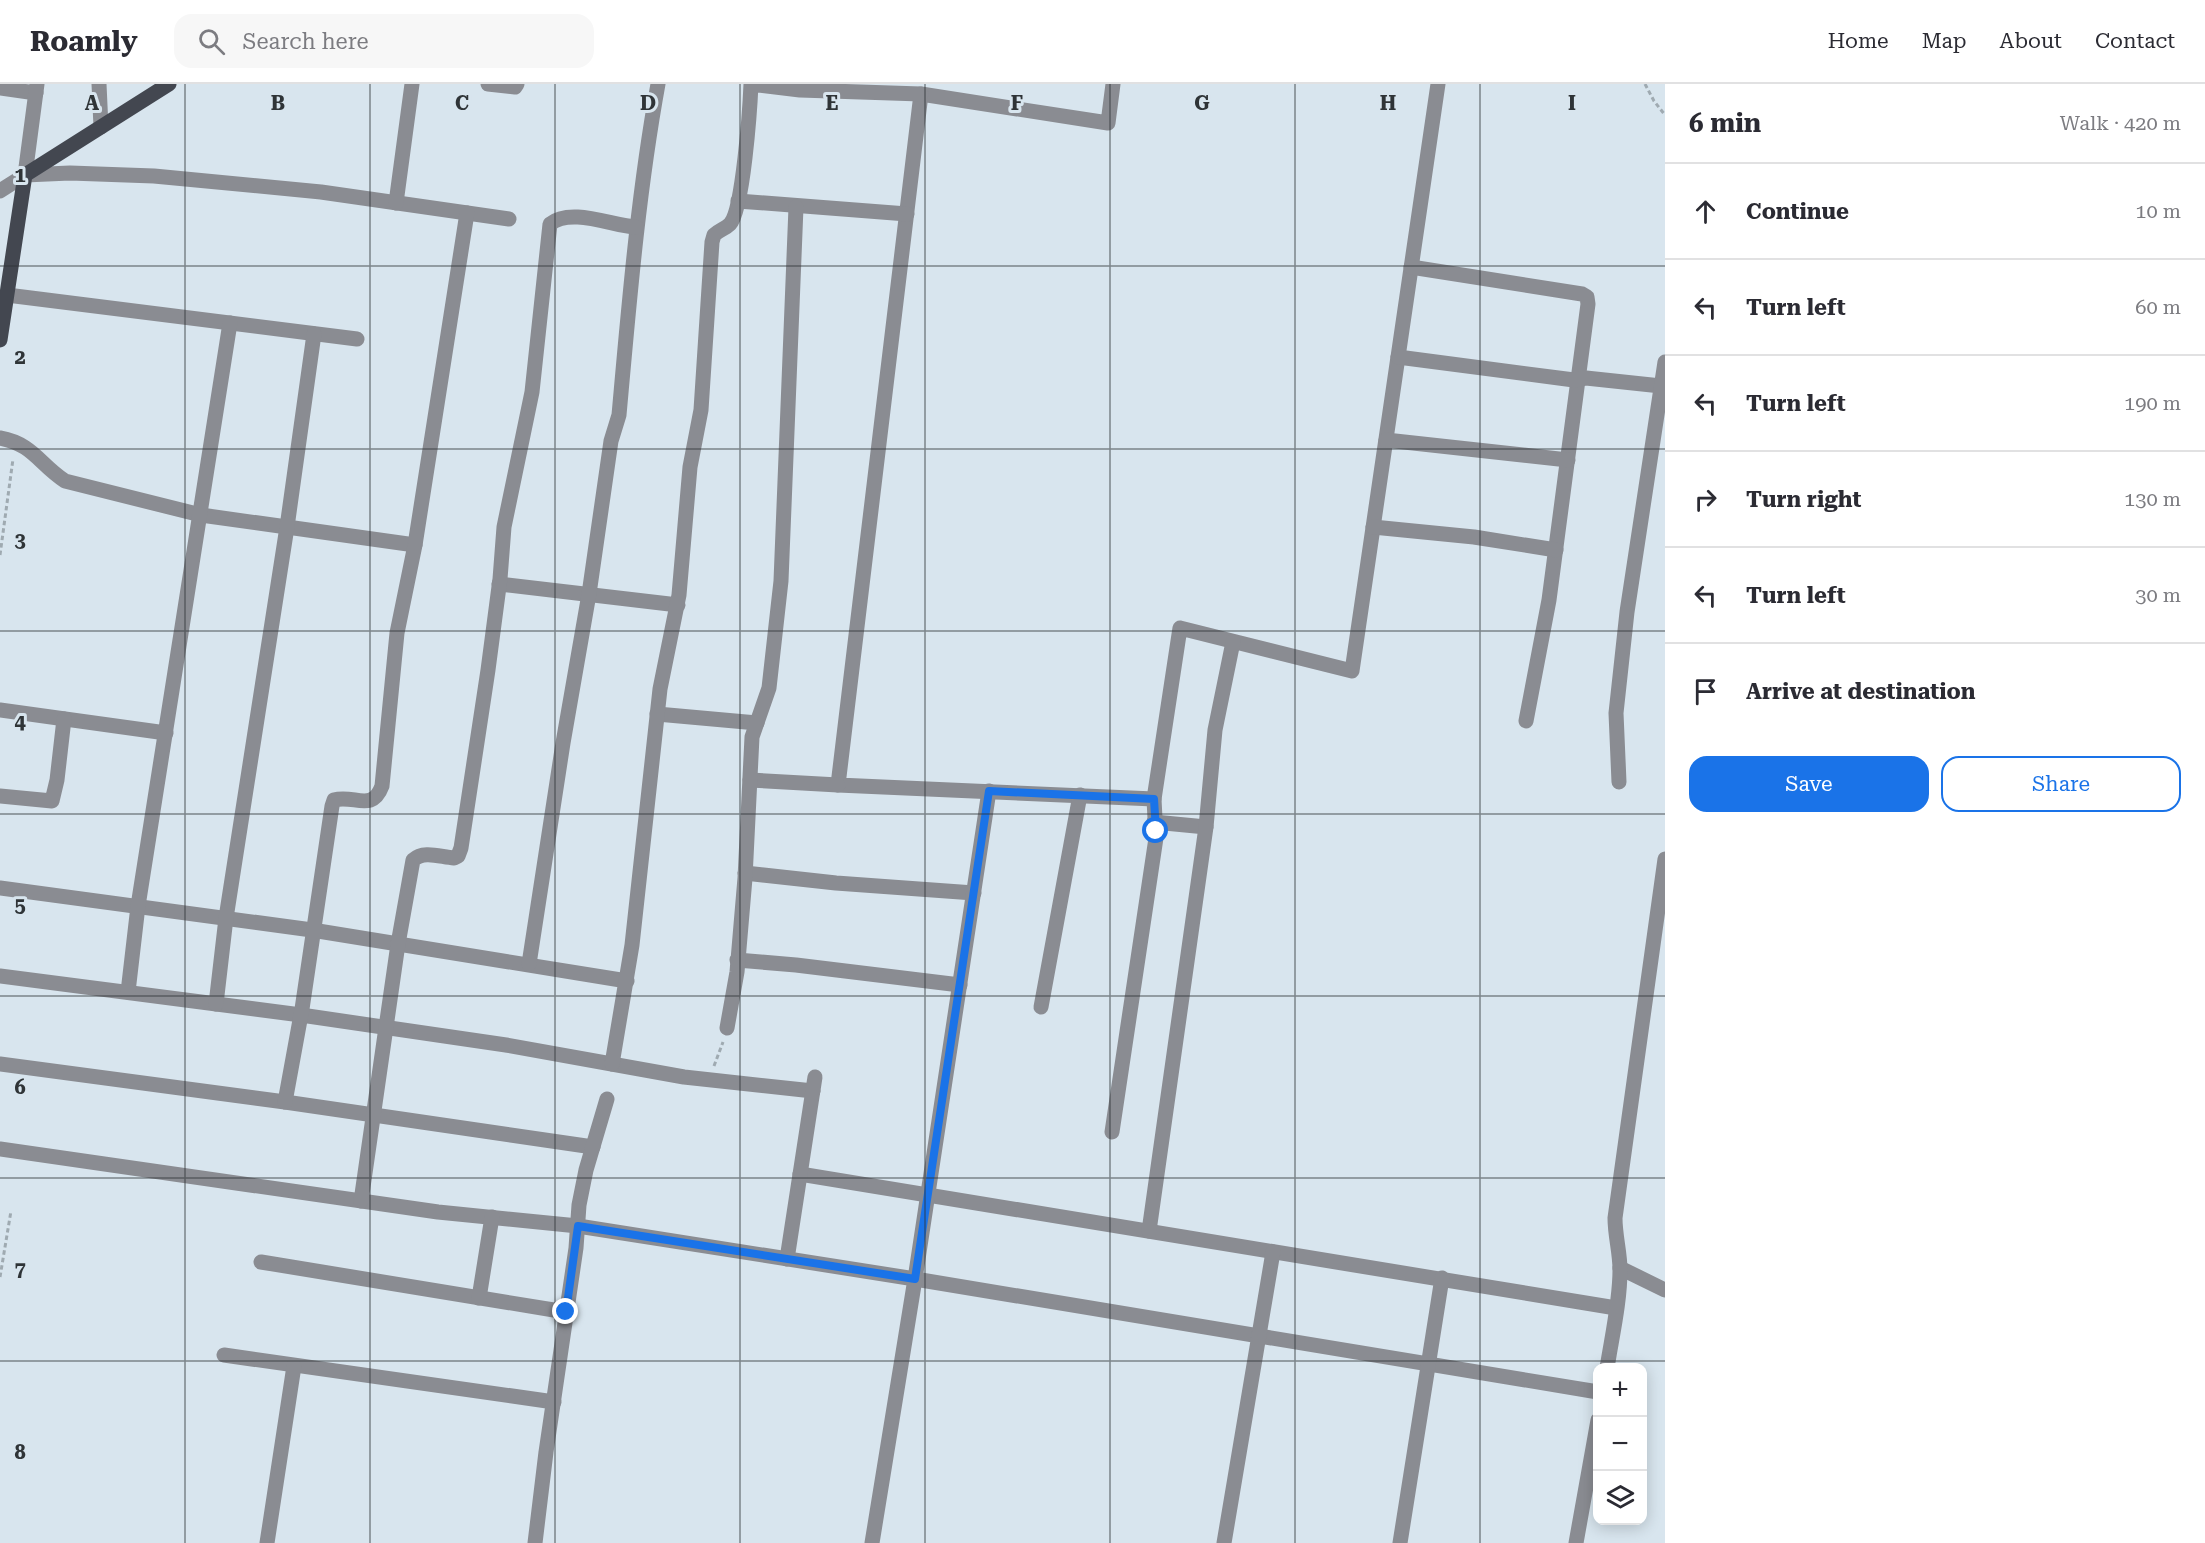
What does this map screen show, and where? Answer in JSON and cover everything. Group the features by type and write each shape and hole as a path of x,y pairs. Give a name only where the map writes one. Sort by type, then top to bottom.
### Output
{"main road":[{"path":"0,340 25,175 168,84"}],"street":[{"path":"99,84 100,127"},
{"path":"396,203 412,84"},
{"path":"488,84 512,87 518,84"},
{"path":"528,964 549,844 563,743 590,594 611,441 619,415 636,227 658,84"},
{"path":"612,1064 627,981 657,714 678,604 690,467 701,410 712,242 718,230 730,225 736,213 747,148 751,84 800,90 921,94 1108,123 1113,84"},
{"path":"1112,1132 1156,838 1154,799 1180,628 1352,671 1438,84"},
{"path":"0,88 36,88 25,175"},
{"path":"838,784 921,94"},
{"path":"0,191 25,175 70,173 154,176 321,192 509,219"},
{"path":"738,201 907,214"},
{"path":"727,1028 737,960 745,873 753,738 769,688 781,581 796,207"},
{"path":"285,1102 301,1015 312,930 334,800 347,798 369,801 377,796 382,786 398,633 415,545 467,213"},
{"path":"361,1201 398,944 413,860 427,854 454,858 459,854 461,848 499,584 504,527 532,392 550,224 553,221 567,218 597,219 636,227"},
{"path":"1411,267 1585,295 1588,304 1549,600 1526,721"},
{"path":"7,295 357,339"},
{"path":"128,992 138,906 230,323"},
{"path":"216,1004 226,918 287,526 314,334"},
{"path":"1398,357 1579,379 1661,386"},
{"path":"1619,782 1616,713 1627,612 1665,362"},
{"path":"0,438 16,441 27,448 64,482 201,515 415,545"},
{"path":"1386,440 1568,460"},
{"path":"1373,527 1474,537 1556,550"},
{"path":"499,584 678,604"},
{"path":"1149,1231 1206,827 1215,730 1233,642"},
{"path":"0,710 166,733"},
{"path":"657,714 757,723"},
{"path":"0,796 52,801 57,780 64,719"},
{"path":"750,780 1154,799"},
{"path":"872,1543 928,1196 989,791"},
{"path":"1041,1007 1080,795"},
{"path":"1154,822 1206,827"},
{"path":"1608,1363 1620,1268 1615,1218 1665,859"},
{"path":"745,873 836,883 974,893"},
{"path":"0,888 312,930 627,981"},
{"path":"737,960 960,985"},
{"path":"0,976 301,1015 506,1045 709,1079 814,1084 786,1258"},
{"path":"0,1064 285,1102 593,1147"},
{"path":"535,1543 578,1226 579,1204 607,1099"},
{"path":"0,1149 438,1212 578,1226 786,1258 1593,1391"},
{"path":"800,1174 1616,1308"},
{"path":"479,1298 492,1217"},
{"path":"1224,1543 1274,1252"},
{"path":"261,1262 566,1312"},
{"path":"1620,1268 1665,1290"},
{"path":"1400,1543 1442,1278"},
{"path":"224,1355 554,1401"},
{"path":"267,1543 294,1366"},
{"path":"1576,1543 1593,1448"}],"path":[{"path":"1645,84 1665,115"},
{"path":"0,555 16,441"},
{"path":"709,1079 727,1028"},
{"path":"0,1277 11,1210"}],"route":[{"path":"566,1312 578,1226 915,1279 989,791 1154,799 1156,831"}]}
